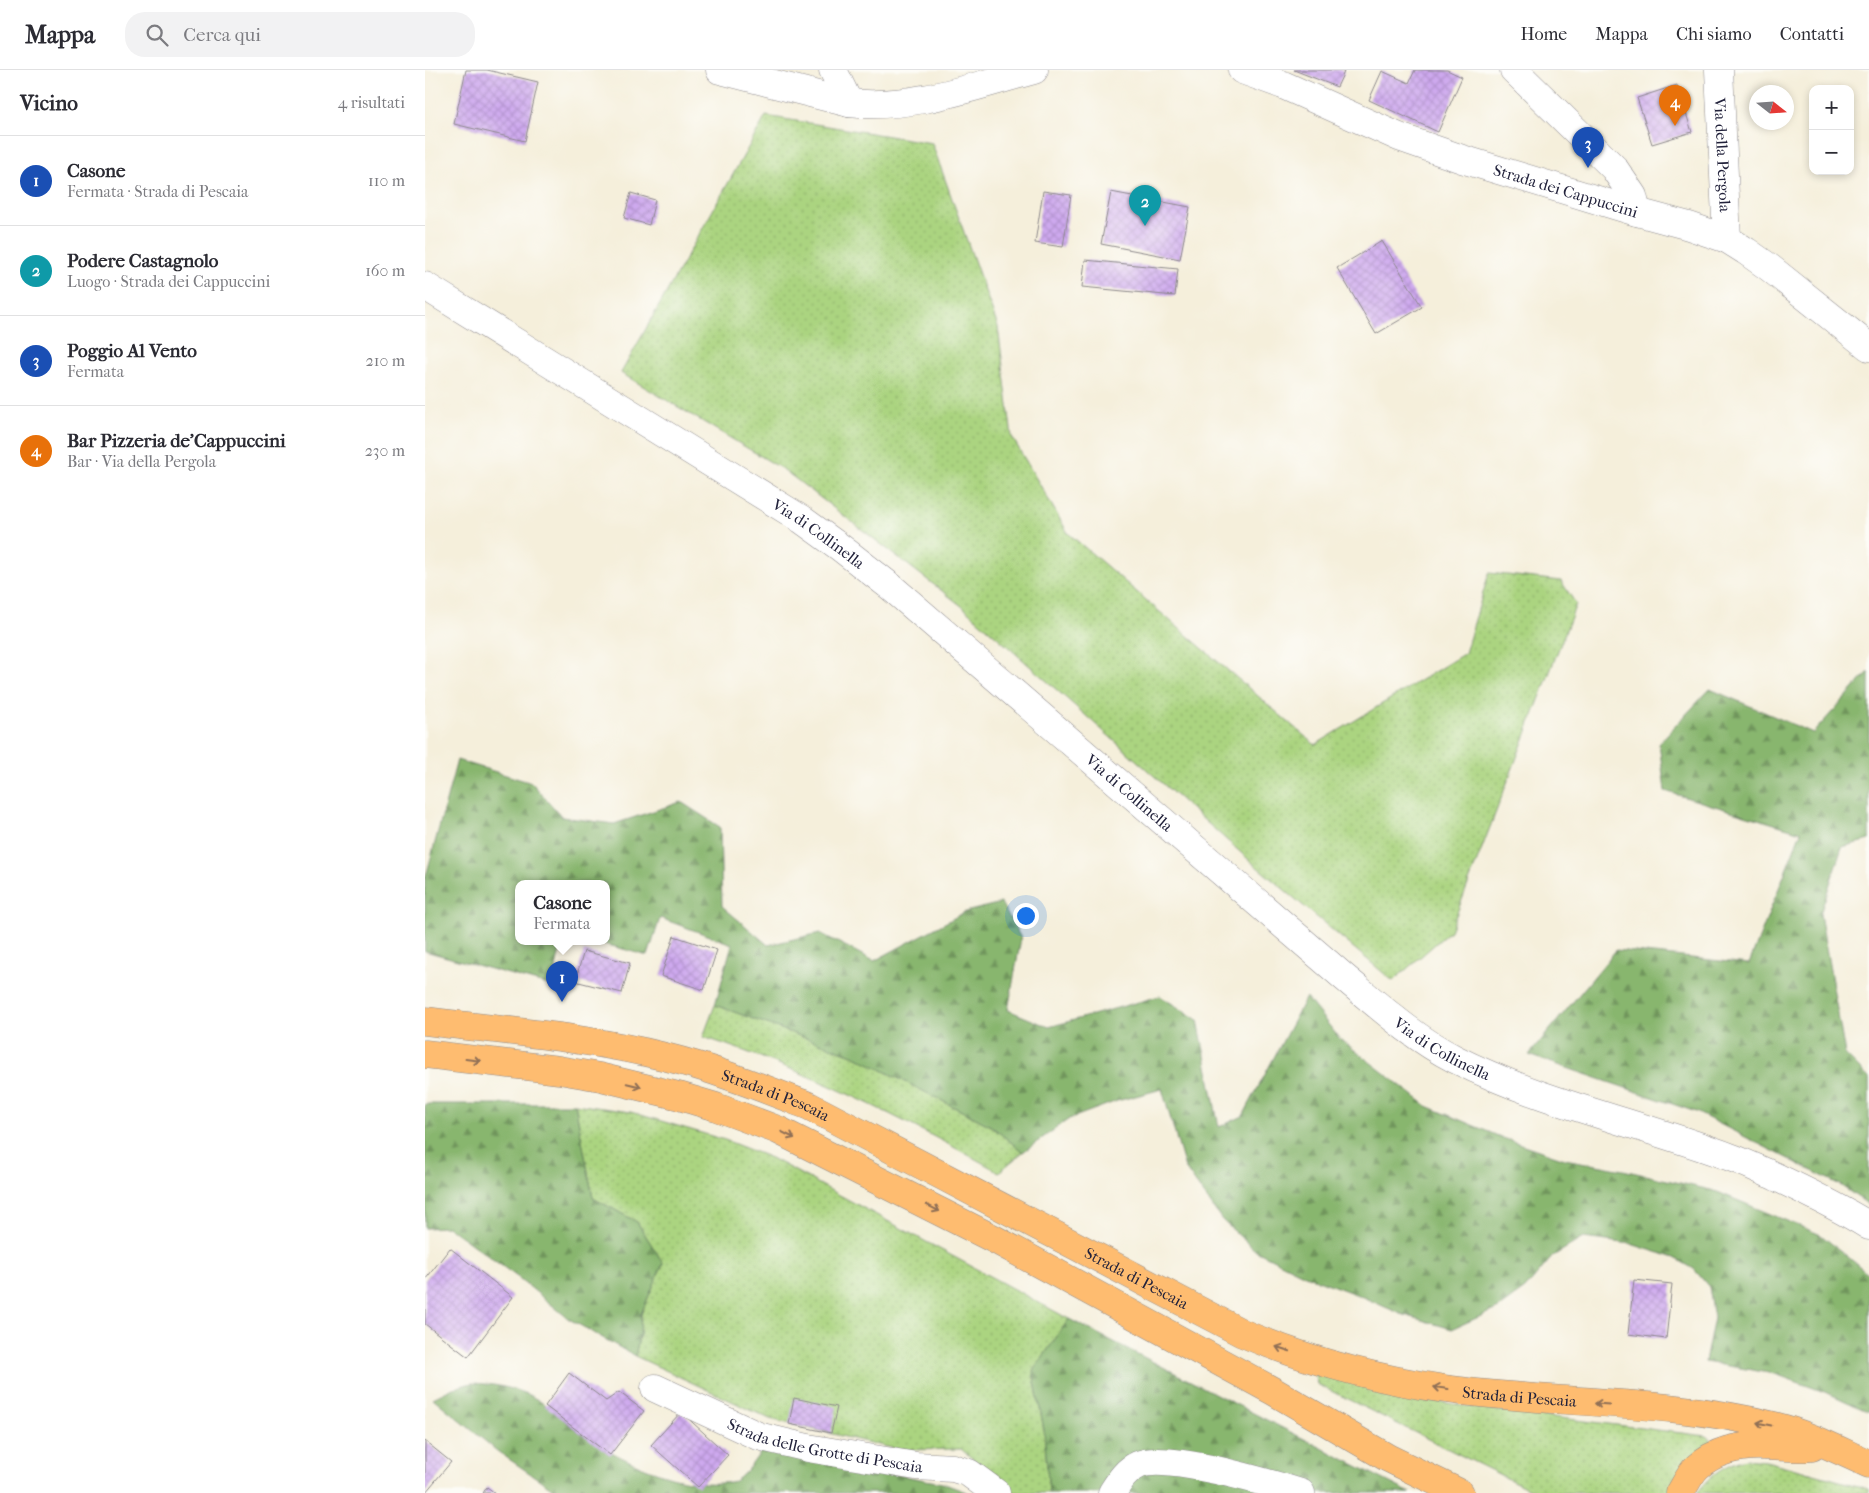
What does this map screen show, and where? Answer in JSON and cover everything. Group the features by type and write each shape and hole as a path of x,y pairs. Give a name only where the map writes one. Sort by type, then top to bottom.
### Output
{"main road":[{"name":"Strada di Pescaia","path":"425,1021 629,1049 702,1066 742,1080 809,1106 1242,1333 1270,1345 1406,1383 1550,1400 1665,1409 1755,1422 1792,1431 1869,1464"},
{"name":"Strada di Pescaia","path":"425,1054 559,1070 600,1077 716,1107 778,1130 994,1239 1273,1391 1389,1458 1461,1493"},
{"path":"1680,1493 1709,1458 1736,1448 1761,1446 1806,1448 1826,1445"}],"street":[{"path":"720,70 761,74 849,103 865,105 912,102 1034,70"},
{"path":"833,70 849,103"},
{"name":"Strada dei Cappuccini","path":"1242,70 1283,85 1373,126 1416,143 1462,159 1689,226 1727,240 1770,268 1869,347"},
{"path":"1515,70 1614,168 1633,196 1637,212"},
{"name":"Via della Pergola","path":"1719,70 1727,240"},
{"name":"Via di Collinella","path":"425,286 767,497 841,548 891,587 1345,978 1424,1041 1502,1080 1556,1100 1731,1157 1839,1207 1869,1226"},
{"name":"Strada delle Grotte di Pescaia","path":"655,1388 758,1436 808,1448 916,1466 953,1468 969,1474 996,1493"},
{"path":"1112,1493 1128,1471 1137,1465 1146,1462 1161,1462 1203,1468 1301,1493"}],"green space":[{"path":"766,116 932,143 998,327 1012,437 1068,533 1315,745 1465,653 1489,573 1561,581 1576,604 1450,931 1393,981 1256,866 963,607 784,470 621,373"},
{"path":"1869,672 1869,840 1842,847 1820,914 1845,1054 1869,1078 1869,1205 1840,1185 1696,1112 1529,1055 1616,950 1749,964 1801,832 1665,791 1659,743 1710,689 1813,733"},
{"path":"457,760 532,783 562,817 614,824 681,802 720,827 722,906 768,945 820,933 874,961 965,912 1001,903 1021,938 1008,1010 1049,1027 1160,996 1198,1020 1219,1127 1243,1116 1306,997 1340,1039 1427,1106 1503,1138 1565,1159 1715,1191 1821,1235 1869,1274 1869,1412 1830,1394 1775,1374 1705,1362 1714,1318 1709,1287 1694,1269 1675,1258 1631,1244 1583,1238 1553,1256 1525,1289 1499,1308 1452,1329 1401,1314 1305,1275 1256,1251 1222,1220 1185,1168 1162,1089 1117,1101 1069,1119 1023,1152 991,1126 855,1056 715,1005 732,944 660,918 648,956 608,945 610,945 610,880 515,880 515,945 561,945 552,986 425,951 425,880"},
{"path":"715,1005 855,1056 991,1126 1023,1152 999,1172 927,1133 817,1080 742,1050 703,1037"},
{"path":"425,1104 575,1104 593,1198 637,1222 663,1263 641,1314 640,1334 635,1356 569,1319 520,1279 448,1227 425,1228"},
{"path":"575,1104 631,1112 725,1140 771,1158 1069,1319 1033,1371 1044,1430 1049,1493 1013,1493 961,1449 900,1450 770,1419 635,1356 640,1334 641,1314 663,1263 637,1222 593,1198"},
{"path":"1069,1319 1410,1493 1049,1493 1044,1430 1033,1371"},
{"path":"1314,1371 1397,1395 1479,1408 1706,1436 1713,1442 1671,1493 1537,1493 1317,1384"},
{"path":"472,1383 502,1386 531,1396 590,1439 628,1461 672,1477 694,1482 715,1483 735,1481 747,1471 762,1450 942,1483 969,1493 559,1493 497,1451 433,1398 453,1388"},
{"path":"1745,1459 1766,1461 1869,1489 1869,1493 1697,1493 1718,1472"}],"building":[{"path":"466,70 487,70 538,82 525,141 454,124"},
{"path":"1294,70 1339,70 1344,72 1337,87"},
{"path":"1415,70 1447,70 1462,77 1438,132 1369,100 1382,71 1409,83"},
{"path":"1677,85 1692,132 1652,144 1637,98"},
{"path":"1043,191 1071,195 1063,247 1035,243"},
{"path":"1111,192 1190,207 1180,259 1101,244"},
{"path":"631,193 655,200 649,225 624,218"},
{"path":"1382,241 1422,307 1376,334 1337,268"},
{"path":"1085,260 1178,269 1175,296 1082,287"},
{"path":"674,936 717,950 704,990 661,976"},
{"path":"584,951 630,963 622,993 575,981"},
{"path":"450,1248 513,1297 468,1357 425,1324 425,1280"},
{"path":"1634,1280 1672,1284 1666,1339 1628,1334"},
{"path":"569,1373 606,1401 619,1392 644,1411 610,1455 545,1406"},
{"path":"794,1398 837,1407 831,1433 789,1424"},
{"path":"681,1412 728,1455 698,1487 651,1445"},
{"path":"425,1441 451,1462 425,1493"},
{"path":"487,1487 495,1493 483,1493"}],"place":[{"name":"Bar Pizzeria de'Cappuccini","path":"1675,126"},
{"name":"Poggio Al Vento","path":"1588,168"},
{"name":"Podere Castagnolo","path":"1145,226"},
{"name":"Casone","path":"562,1002"}]}
